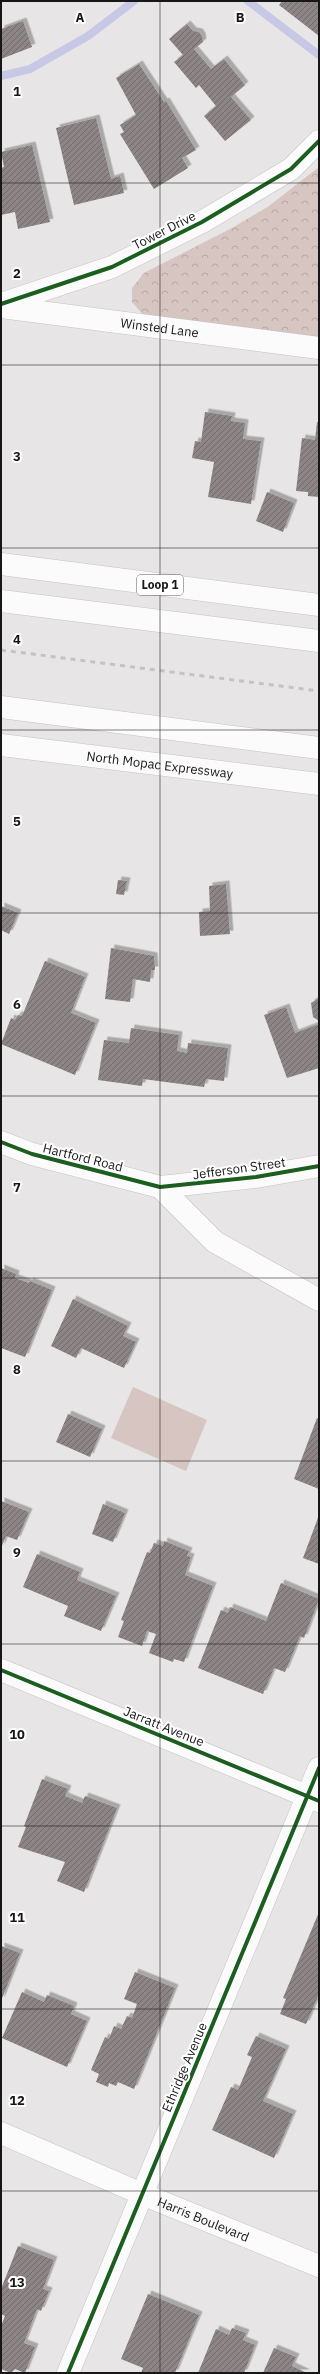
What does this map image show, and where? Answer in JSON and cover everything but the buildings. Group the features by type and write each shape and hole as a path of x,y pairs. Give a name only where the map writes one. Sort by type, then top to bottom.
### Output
{"main road":[{"name":"Tower Drive","path":"1,305 112,267 202,222 291,169 319,141"},
{"name":"Winsted Lane","path":"1,305 319,348"},
{"name":"Loop 1","path":"1,564 319,605"},
{"path":"1,601 319,641"},
{"path":"1,707 319,748"},
{"name":"North Mopac Expressway","path":"1,745 319,784"},
{"name":"Hartford Road","path":"1,1142 32,1154 160,1188 215,1242 319,1300"},
{"name":"Jefferson Street","path":"160,1188 256,1177 319,1166"},
{"name":"Jarratt Avenue","path":"1,1670 313,1798"},
{"name":"Ethridge Avenue","path":"68,2373 142,2194 313,1798 319,1768"},
{"name":"Harris Boulevard","path":"1,2133 142,2194 319,2266"}],"green space":[{"path":"319,167 319,338 145,317 132,302 132,288 144,273 232,228 269,206"},
{"path":"133,1387 207,1420 186,1471 111,1438"}],"waterway":[{"path":"1,76 30,69 88,36 134,1"},
{"path":"248,1 319,55"}],"railway":[{"path":"1,650 319,691"}],"cycle path":[{"path":"1,304 112,267 202,222 291,169 319,141"},
{"path":"1,1142 32,1154 160,1187 256,1177 319,1166"},
{"path":"1,1670 319,1801"},
{"path":"68,2373 319,1768"}]}
